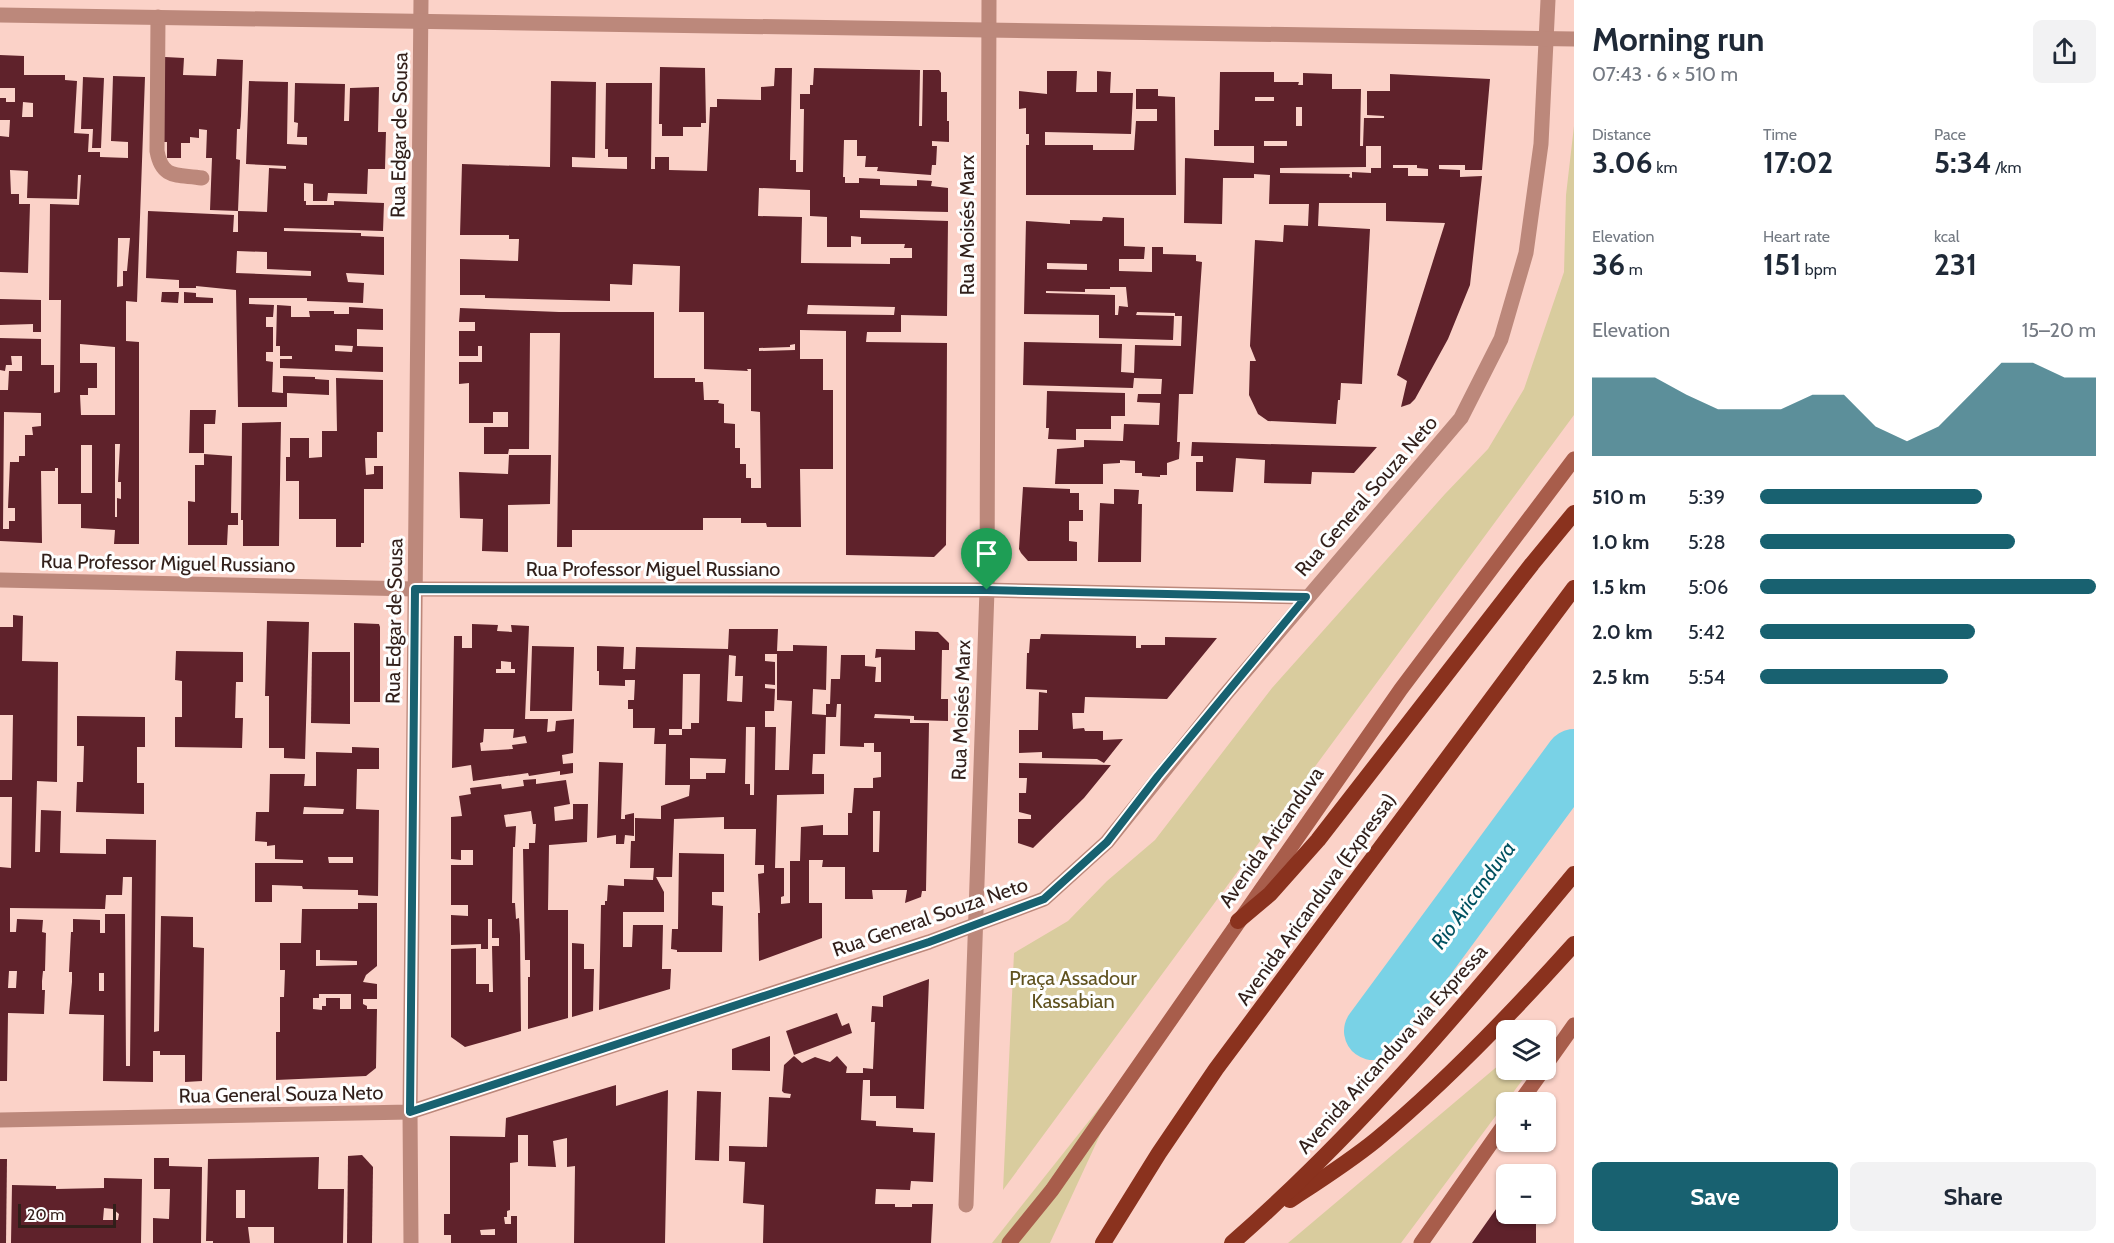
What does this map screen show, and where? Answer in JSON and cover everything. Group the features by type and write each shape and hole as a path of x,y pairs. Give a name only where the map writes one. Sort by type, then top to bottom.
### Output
{"highway":[{"path":"1238,921 1270,894 1318,840 1574,513"},
{"name":"Avenida Aricanduva (Expressa)","path":"1103,1243 1159,1153 1216,1070 1574,588"},
{"name":"Avenida Aricanduva via Expressa","path":"1232,1243 1345,1137 1483,983 1574,874"},
{"path":"1256,1222 1327,1176 1375,1140 1449,1074 1574,944"}],"main road":[{"name":"Avenida Aricanduva","path":"1009,1243 1052,1190 1401,689 1574,459"},
{"path":"1556,1051 1574,1025"},
{"path":"1421,1243 1496,1136"}],"street":[{"name":"Rua Edgar de Sousa","path":"411,1243 410,1112 421,0"},
{"name":"Rua Moisés Marx","path":"966,1205 987,590 989,0"},
{"name":"Rua General Souza Neto","path":"0,1120 410,1112 975,927 1044,899 1107,842 1306,597 1461,418 1501,339 1526,253 1541,144 1548,39 1548,0"},
{"path":"0,15 1574,39"},
{"path":"158,17 157,151 159,162 164,170 172,174 202,178"},
{"name":"Rua Professor Miguel Russiano","path":"0,580 415,589 987,590 1306,597"}],"green space":[{"name":"Praça Assadour Kassabian","path":"1574,126 1574,415 1003,1190 1014,953 1068,921 1107,881 1155,840 1272,688 1488,449 1524,389 1564,272 1566,195"},
{"path":"1496,1067 1496,1080 1523,1080 1514,1092 1496,1092 1496,1116 1401,1243 1288,1243"},
{"path":"1131,1068 1050,1243 992,1243"}],"building":[{"path":"0,55 24,56 24,75 65,75 65,80 77,81 74,133 89,134 88,152 100,152 100,157 128,158 128,142 111,141 113,76 145,77 137,302 126,301 126,341 139,342 139,544 114,544 115,530 81,528 81,504 58,504 58,468 55,468 55,471 41,471 42,543 0,541 0,390 8,390 9,371 22,371 22,356 11,356 12,365 6,365 5,371 0,370 0,338 41,339 41,365 54,365 54,393 60,392 61,300 49,300 50,204 79,205 81,175 78,175 77,199 27,198 28,171 10,170 11,194 19,194 19,204 30,204 28,273 0,272 0,136 9,137 10,120 0,120 0,98 6,98 6,102 15,102 15,88 0,88","holes":["23,102 33,103 33,117 22,117","118,238 130,238 127,271 123,271 123,286 117,287","80,344 115,347 115,415 81,415 80,395 88,395 88,388 97,388 97,363 80,363","4,412 41,413 41,426 32,427 33,435 25,435 25,456 19,456 19,462 10,462 8,508 15,508 15,521 9,521 9,529 3,529","115,444 120,444 118,482 121,482 121,499 117,498 117,517 115,517","81,445 92,445 92,493 81,493"]},
{"path":"165,57 184,58 183,75 216,76 217,59 243,60 241,116 240,129 237,129 236,159 240,160 238,211 210,210 212,158 206,158 207,130 199,129 199,138 190,137 190,143 181,143 181,158 167,158 167,142 163,142"},
{"path":"660,67 705,68 706,123 701,123 701,127 683,127 683,136 662,136 662,124 659,124"},
{"path":"775,68 792,68 790,160 796,160 796,172 803,172 804,109 800,109 800,94 810,94 814,68 920,70 919,126 922,126 923,70 939,70 941,73 941,92 947,92 949,142 932,141 932,146 937,146 936,165 932,165 931,175 877,171 878,167 865,167 866,156 857,156 857,140 844,140 843,177 845,177 845,183 859,183 859,178 880,179 880,185 917,186 917,180 932,181 931,186 948,188 948,212 860,210 860,218 948,221 947,316 901,315 901,332 867,332 866,342 947,343 946,545 934,557 846,555 846,331 800,330 800,359 823,359 823,390 833,390 833,469 800,469 801,527 767,527 766,523 741,523 741,518 703,518 703,530 572,530 572,547 557,547 560,333 530,333 529,449 509,449 508,454 484,454 484,427 508,427 508,412 493,412 493,423 469,423 469,383 459,384 459,362 482,362 482,346 478,346 478,356 459,356 459,331 475,331 475,322 459,322 460,308 559,312 654,312 654,378 695,378 695,382 703,382 704,400 719,400 718,403 724,404 724,423 735,424 735,448 740,448 740,464 746,464 746,478 751,478 751,488 761,488 760,412 751,411 751,369 747,369 748,371 704,369 704,312 679,312 680,266 633,264 632,285 610,284 610,301 485,298 485,295 460,295 460,259 518,261 519,239 509,239 509,235 460,235 462,164 550,167 551,81 596,82 595,158 572,157 572,167 627,169 627,157 608,157 608,149 605,149 606,83 652,83 651,169 655,169 655,157 669,157 669,170 707,171 710,107 717,107 717,99 761,100 761,87 774,86","holes":["759,188 810,190 810,216 827,217 827,247 851,247 851,236 861,237 861,244 905,244 904,248 912,248 912,258 890,258 890,264 801,263 802,217 758,216","808,305 895,307 894,315 807,314","795,344 795,350 759,351 759,348 790,347"]},
{"path":"1047,71 1077,71 1076,92 1097,92 1097,71 1111,72 1110,93 1133,93 1131,134 1045,132 1045,145 1093,145 1093,150 1134,150 1136,121 1157,121 1157,109 1136,109 1136,89 1158,89 1158,96 1175,97 1176,195 1026,195 1026,145 1029,145 1029,134 1026,134 1026,108 1019,109 1019,91 1047,94"},
{"path":"1220,72 1274,72 1274,82 1299,82 1298,85 1303,85 1303,73 1332,74 1332,89 1361,89 1360,146 1363,146 1364,118 1384,118 1384,116 1367,115 1367,91 1390,91 1390,74 1490,79 1482,170 1465,170 1465,165 1439,165 1439,169 1460,170 1460,177 1482,176 1470,285 1448,339 1410,404 1401,407 1407,381 1397,375 1445,223 1386,221 1386,203 1319,203 1318,226 1370,229 1362,384 1341,383 1336,424 1268,421 1258,414 1249,395 1250,361 1256,361 1250,346 1255,240 1283,242 1284,225 1308,226 1309,204 1269,204 1270,175 1254,174 1254,178 1223,178 1222,224 1184,223 1185,158 1254,163 1254,146 1214,146 1214,130 1219,130","holes":["1255,97 1274,97 1274,101 1255,101","1296,107 1302,107 1302,126 1296,126","1264,141 1287,141 1287,146 1264,146","1366,146 1381,146 1381,168 1371,168 1371,173 1352,172 1352,178 1349,177 1350,174 1280,173 1280,168 1366,167","1393,165 1417,165 1417,168 1428,169 1428,176 1408,176 1408,168 1393,168"]},
{"path":"83,77 104,78 101,148 92,148 93,129 81,129"},
{"path":"249,81 288,82 287,144 307,145 307,137 297,137 298,123 294,122 295,83 345,84 344,121 349,121 350,88 379,87 378,132 386,132 385,169 368,169 367,194 328,193 327,201 313,201 313,184 304,183 304,201 306,205 334,205 334,201 384,203 383,231 284,228 284,231 361,233 361,236 384,237 384,275 346,273 348,282 364,283 363,303 307,301 307,298 249,298 249,304 274,305 273,317 266,317 266,327 273,327 273,352 266,352 266,361 273,362 272,392 283,393 283,376 329,380 329,395 287,393 287,407 238,407 236,290 196,286 196,288 179,288 179,280 146,278 148,211 234,215 233,232 238,232 238,211 267,212 269,168 286,169 286,166 246,164","holes":["237,251 267,252 267,269 311,271 311,276 236,273"]},
{"path":"1103,217 1124,218 1124,246 1145,247 1144,259 1119,259 1119,271 1152,272 1152,247 1163,247 1163,254 1196,255 1196,261 1202,262 1193,394 1179,394 1177,442 1180,442 1179,459 1167,463 1167,475 1142,476 1142,473 1135,473 1135,461 1120,460 1120,463 1103,464 1103,484 1055,484 1057,449 1084,447 1084,440 1123,441 1124,424 1159,425 1160,403 1137,402 1138,394 1161,394 1162,379 1134,378 1133,388 1023,385 1024,342 1122,344 1121,372 1134,373 1135,345 1181,346 1182,316 1175,316 1175,313 1137,312 1136,315 1174,316 1173,340 1099,338 1099,315 1024,314 1026,221 1070,224 1070,220 1102,221","holes":["1047,263 1087,264 1087,270 1047,269","1110,287 1126,287 1128,307 1119,306 1118,315 1115,315 1115,295 1046,293 1046,291 1085,292 1085,289 1110,289"]},
{"path":"162,292 179,292 178,303 161,302"},
{"path":"184,292 196,293 196,297 213,298 213,303 184,303"},
{"path":"0,299 41,300 41,332 33,332 33,324 0,325"},
{"path":"277,305 291,306 291,317 310,317 309,311 334,311 334,314 349,314 349,307 383,309 383,330 357,329 357,346 383,347 383,372 280,368 280,359 292,359 292,356 280,356 280,346 276,346","holes":["335,345 353,346 352,352 335,351"]},
{"path":"336,378 383,380 383,432 377,432 377,458 365,458 366,475 374,474 374,466 383,466 383,489 364,489 364,543 361,543 361,547 336,547 336,519 299,519 299,481 286,481 286,457 290,457 290,438 309,438 309,458 322,457 322,431 337,431"},
{"path":"1047,391 1125,393 1125,416 1111,416 1111,429 1076,429 1076,440 1048,439"},
{"path":"190,410 216,410 215,424 204,424 204,453 189,453"},
{"path":"281,422 279,546 243,546 242,423"},
{"path":"1192,442 1377,447 1354,473 1312,472 1311,484 1264,483 1265,460 1236,458 1233,492 1196,491 1196,462 1203,462 1203,456 1191,456"},
{"path":"204,454 232,456 231,513 238,513 238,525 228,525 227,545 188,545 188,501 195,502 195,465 204,465"},
{"path":"509,455 551,455 550,504 508,505 508,552 482,551 483,519 460,518 459,472 508,474"},
{"path":"1023,487 1070,489 1070,493 1079,493 1079,510 1083,510 1083,521 1069,521 1069,541 1077,542 1077,561 1028,561 1021,553 1019,549"},
{"path":"1114,489 1139,490 1138,504 1142,504 1141,562 1098,562 1100,503 1114,504"},
{"path":"13,615 23,616 22,661 58,662 57,782 37,781 35,852 40,852 41,810 61,811 60,853 106,854 106,839 156,840 154,1032 159,1031 161,916 193,917 193,947 204,948 202,1081 185,1082 185,1055 160,1055 160,1051 153,1051 153,1082 103,1081 104,1015 69,1014 73,919 100,920 100,933 105,933 105,914 125,914 126,1066 130,1066 132,877 123,877 122,895 106,895 105,909 10,908 10,932 16,932 17,919 43,920 42,932 46,933 45,971 43,971 42,981 42,990 45,990 44,1014 8,1013 7,1081 0,1081 0,867 11,868 12,797 0,797 0,780 12,780 13,715 0,715 0,627 13,627","holes":["9,971 17,971 16,988 8,988","99,973 104,973 104,991 99,991"]},
{"path":"267,621 309,622 305,759 284,758 284,748 269,748 269,696 265,696"},
{"path":"354,623 379,624 380,627 380,702 354,702"},
{"path":"472,624 498,625 497,631 512,632 511,625 529,626 525,719 548,719 547,732 555,731 556,721 574,719 573,753 562,755 563,764 573,763 573,773 560,775 560,771 529,776 528,773 473,781 471,765 452,768 454,636 462,636 462,648 472,648","holes":["501,661 511,662 511,669 515,669 515,673 496,673 496,669 501,669","484,729 514,729 513,738 525,736 527,743 512,745 513,749 481,751 480,743 483,742"]},
{"path":"729,629 778,629 777,651 793,651 793,645 827,646 826,690 813,689 812,714 826,715 826,704 830,704 831,679 840,679 841,655 865,655 865,666 876,667 875,682 881,682 881,657 875,658 876,649 915,650 915,631 938,632 949,643 949,650 942,650 941,699 948,699 948,721 914,720 914,716 875,714 874,718 910,719 910,723 929,723 926,891 922,891 921,897 905,903 907,890 872,890 873,899 845,899 845,867 822,867 823,860 809,860 809,903 822,903 822,938 759,961 758,874 764,873 764,865 755,865 756,829 724,829 724,817 674,819 672,877 656,877 664,892 664,912 623,912 623,947 632,947 633,925 663,925 662,969 671,969 670,989 599,1010 601,905 605,905 607,901 608,885 624,886 624,879 653,880 654,868 630,868 631,841 635,841 635,818 661,819 661,806 689,796 690,785 665,785 666,744 654,744 655,728 633,728 633,709 628,709 628,700 634,700 635,680 625,680 625,686 599,685 597,646 624,647 623,669 635,669 636,647 728,649","holes":["765,654 777,654 777,700 792,701 789,770 775,770 776,727 765,727 765,711 774,711 775,689 765,688 765,684 775,685 775,662 765,661","729,655 736,656 735,676 743,676 742,702 727,701","683,674 700,674 699,723 691,723 691,729 682,729","837,704 841,704 840,746 864,747 864,743 874,743 874,752 881,752 881,777 873,778 873,788 854,788 852,813 848,813 848,835 823,835 823,825 801,827 800,861 790,861 790,903 781,904 781,897 784,896 784,868 775,868 777,795 824,794 824,774 812,774 813,754 825,754 826,717 836,717","746,727 755,727 754,795 750,795 750,784 745,784","669,729 682,729 682,735 669,735","690,758 726,759 725,773 706,773 706,779 690,779","873,811 880,811 879,852 873,852"]},
{"path":"1041,634 1136,636 1136,648 1141,648 1141,645 1165,645 1165,637 1217,638 1167,699 1085,697 1084,713 1072,713 1073,729 1103,731 1103,740 1123,739 1104,763 1097,759 1042,758 1042,752 1019,753 1019,730 1038,730 1039,692 1047,693 1047,690 1026,689 1027,653 1029,653 1030,639 1040,639"},
{"path":"532,646 574,647 572,711 530,711"},
{"path":"176,651 243,652 243,682 236,682 235,718 243,718 242,748 175,747 175,717 182,717 182,681 175,680"},
{"path":"312,652 350,652 350,724 311,723"},
{"path":"77,716 145,717 145,747 137,747 137,783 144,783 144,814 76,812 77,782 83,782 84,746 77,746"},
{"path":"352,747 379,748 379,769 357,769 356,809 379,810 378,896 358,895 358,890 303,889 302,886 272,885 272,902 255,902 255,863 303,863 303,860 275,859 275,845 267,846 267,842 255,841 256,812 269,812 270,774 305,774 304,786 316,786 316,752 352,753","holes":["304,807 344,809 343,814 303,814","328,857 353,857 353,863 329,863"]},
{"path":"599,762 623,763 621,819 625,819 625,815 634,813 634,836 625,835 624,844 616,844 616,835 597,838"},
{"path":"1019,763 1111,765 1084,798 1033,848 1018,843 1018,819 1031,819 1031,815 1019,812 1019,793 1026,793 1027,778 1019,778"},
{"path":"536,779 536,784 566,780 570,804 554,807 555,821 573,819 573,804 588,804 587,842 549,845 548,910 568,910 568,1018 528,1029 530,960 525,960 523,849 529,849 529,843 535,843 536,824 533,824 531,811 504,815 506,827 516,826 515,847 513,847 512,903 515,903 516,919 519,918 521,1031 465,1047 451,1037 451,949 476,948 476,984 489,984 489,992 493,992 492,946 499,946 499,938 492,938 492,919 488,919 488,949 481,949 481,944 451,945 451,915 468,916 468,905 451,905 451,865 473,865 473,850 461,850 461,860 451,859 451,817 462,816 459,796 471,794 470,788 501,784 502,789 524,786 523,780"},
{"path":"679,853 724,854 724,892 712,892 712,905 723,906 722,952 677,952 671,949 672,929 678,929"},
{"path":"358,903 377,903 377,966 366,975 363,982 377,984 377,999 363,999 363,1004 367,1006 367,1009 377,1009 376,1068 366,1076 276,1080 276,1032 280,1032 280,997 284,997 285,970 280,970 280,943 301,943 302,909 358,909","holes":["316,950 320,950 320,960 357,961 357,965 316,966","319,994 351,994 351,1009 340,1009 340,998 326,998 326,1006 322,1006 322,1010 313,1009 313,998 319,998"]},
{"path":"572,943 584,944 584,969 594,969 593,1011 572,1017"},
{"path":"929,979 924,1109 896,1108 896,1096 870,1096 870,1080 863,1080 861,1120 876,1121 876,1126 913,1128 913,1132 935,1133 933,1182 911,1181 910,1190 876,1189 875,1204 912,1207 912,1204 933,1204 931,1243 763,1243 764,1205 743,1203 745,1162 729,1161 729,1146 767,1147 769,1097 790,1098 791,1094 782,1091 784,1065 794,1056 802,1063 815,1057 830,1062 837,1056 847,1067 846,1073 863,1073 863,1068 873,1069 875,1022 871,1022 872,1006 883,1007 883,996"},
{"path":"837,1013 842,1026 849,1023 852,1033 794,1055 786,1031"},
{"path":"770,1036 770,1071 732,1070 732,1049"},
{"path":"616,1085 616,1106 668,1090 665,1243 574,1243 575,1166 567,1167 567,1138 553,1141 556,1167 528,1166 528,1135 518,1135 518,1162 510,1163 510,1210 507,1211 507,1217 504,1217 505,1224 511,1224 511,1216 517,1216 517,1243 451,1243 451,1235 444,1235 444,1214 450,1214 450,1136 505,1137 506,1118","holes":["495,1229 495,1235 481,1235 480,1230"]},
{"path":"697,1091 721,1092 719,1161 695,1160"},
{"path":"362,1155 373,1167 372,1243 347,1243 348,1156"},
{"path":"319,1157 318,1189 344,1189 343,1243 274,1243 274,1227 248,1227 250,1243 206,1241 208,1159","holes":["236,1190 245,1190 245,1218 236,1218"]},
{"path":"154,1158 169,1158 169,1166 202,1167 201,1243 153,1243 153,1218 169,1219 170,1189 154,1189"},
{"path":"0,1159 7,1159 6,1243 0,1243"},
{"path":"104,1178 142,1179 141,1243 11,1243 12,1185 56,1186 56,1189 104,1188","holes":["104,1208 113,1209 119,1214 118,1220 103,1220"]},
{"path":"1496,1209 1496,1224 1536,1224 1536,1243 1472,1243"}],"waterway":[{"name":"Rio Aricanduva","path":"1373,1031 1574,758"}],"route":[{"path":"415,589 987,590 1306,597 1158,776 1107,842 1044,899 975,927 410,1112 415,589"}]}
